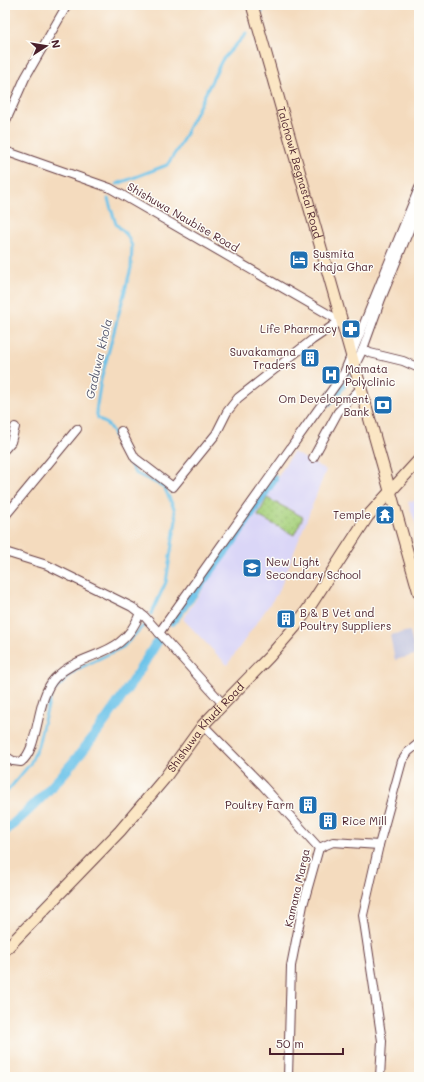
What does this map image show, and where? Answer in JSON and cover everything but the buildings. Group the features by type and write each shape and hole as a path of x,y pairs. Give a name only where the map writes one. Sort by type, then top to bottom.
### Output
{"main road":[{"name":"Talchowk Begnastal Road","path":"252,5 352,364 419,593"},
{"name":"Shishuwa Khudi Road","path":"5,950 120,831 164,779 203,725 269,657 295,627 368,516 419,460"}],"street":[{"path":"5,123 25,78 67,5"},
{"name":"Shishuwa Naubise Road","path":"5,151 110,188 340,321"},
{"path":"352,364 394,247 419,188"},
{"path":"159,633 305,430 344,373 363,349 386,285 419,206"},
{"path":"121,430 135,458 173,487 216,434 227,412 238,398 312,340 340,321"},
{"path":"363,349 370,353 403,361 419,368"},
{"path":"313,458 338,412 360,389"},
{"path":"5,449 11,442 15,427"},
{"path":"5,516 77,429"},
{"path":"5,552 47,565 132,607 140,613 159,633 223,704"},
{"path":"5,756 17,762 21,762 27,755 33,740 43,700 55,678 82,660 104,653 124,640 131,631 140,613"},
{"name":"Kamana Marga","path":"203,725 263,786 319,848 303,905 292,966 288,1077"},
{"path":"380,1077 382,1041 363,915 379,845 402,761 408,752 419,743"},
{"path":"319,848 334,842 379,845"}],"shaded area":[{"name":"New Light Secondary School","path":"293,452 326,470 279,591 227,665 183,619 233,543 262,503"},
{"path":"419,499 419,534 408,502"},
{"path":"410,631 415,655 395,660 390,635"}],"green space":[{"path":"267,498 303,517 294,535 258,516"}],"waterway":[{"path":"262,5 262,12"},
{"name":"Gaduwa khola","path":"117,184 167,165 179,147 222,60 246,34"},
{"name":"Gaduwa khola","path":"108,199 116,224 127,235 132,246 131,268 101,380 96,411 98,418 109,426 135,473 164,487 174,508 176,520 166,582 151,614"},
{"path":"329,401 347,377"},
{"path":"172,621 231,543 273,479"},
{"path":"5,794 30,764 38,746 52,693 76,670 123,647 143,626"},
{"path":"5,831 28,811 70,767 107,718 157,642"}],"place":[{"name":"Susmita Khaja Ghar","path":"299,260"},
{"name":"Life Pharmacy","path":"351,329"},
{"name":"Suvakamana Traders","path":"310,358"},
{"name":"Mamata Polyclinic","path":"331,375"},
{"name":"Om Development Bank","path":"383,405"},
{"name":"Temple","path":"385,515"},
{"name":"New Light Secondary School","path":"252,568"},
{"name":"B & B Vet and Poultry Suppliers","path":"286,619"},
{"name":"Poultry Farm","path":"308,805"},
{"name":"Rice Mill","path":"328,821"}]}
